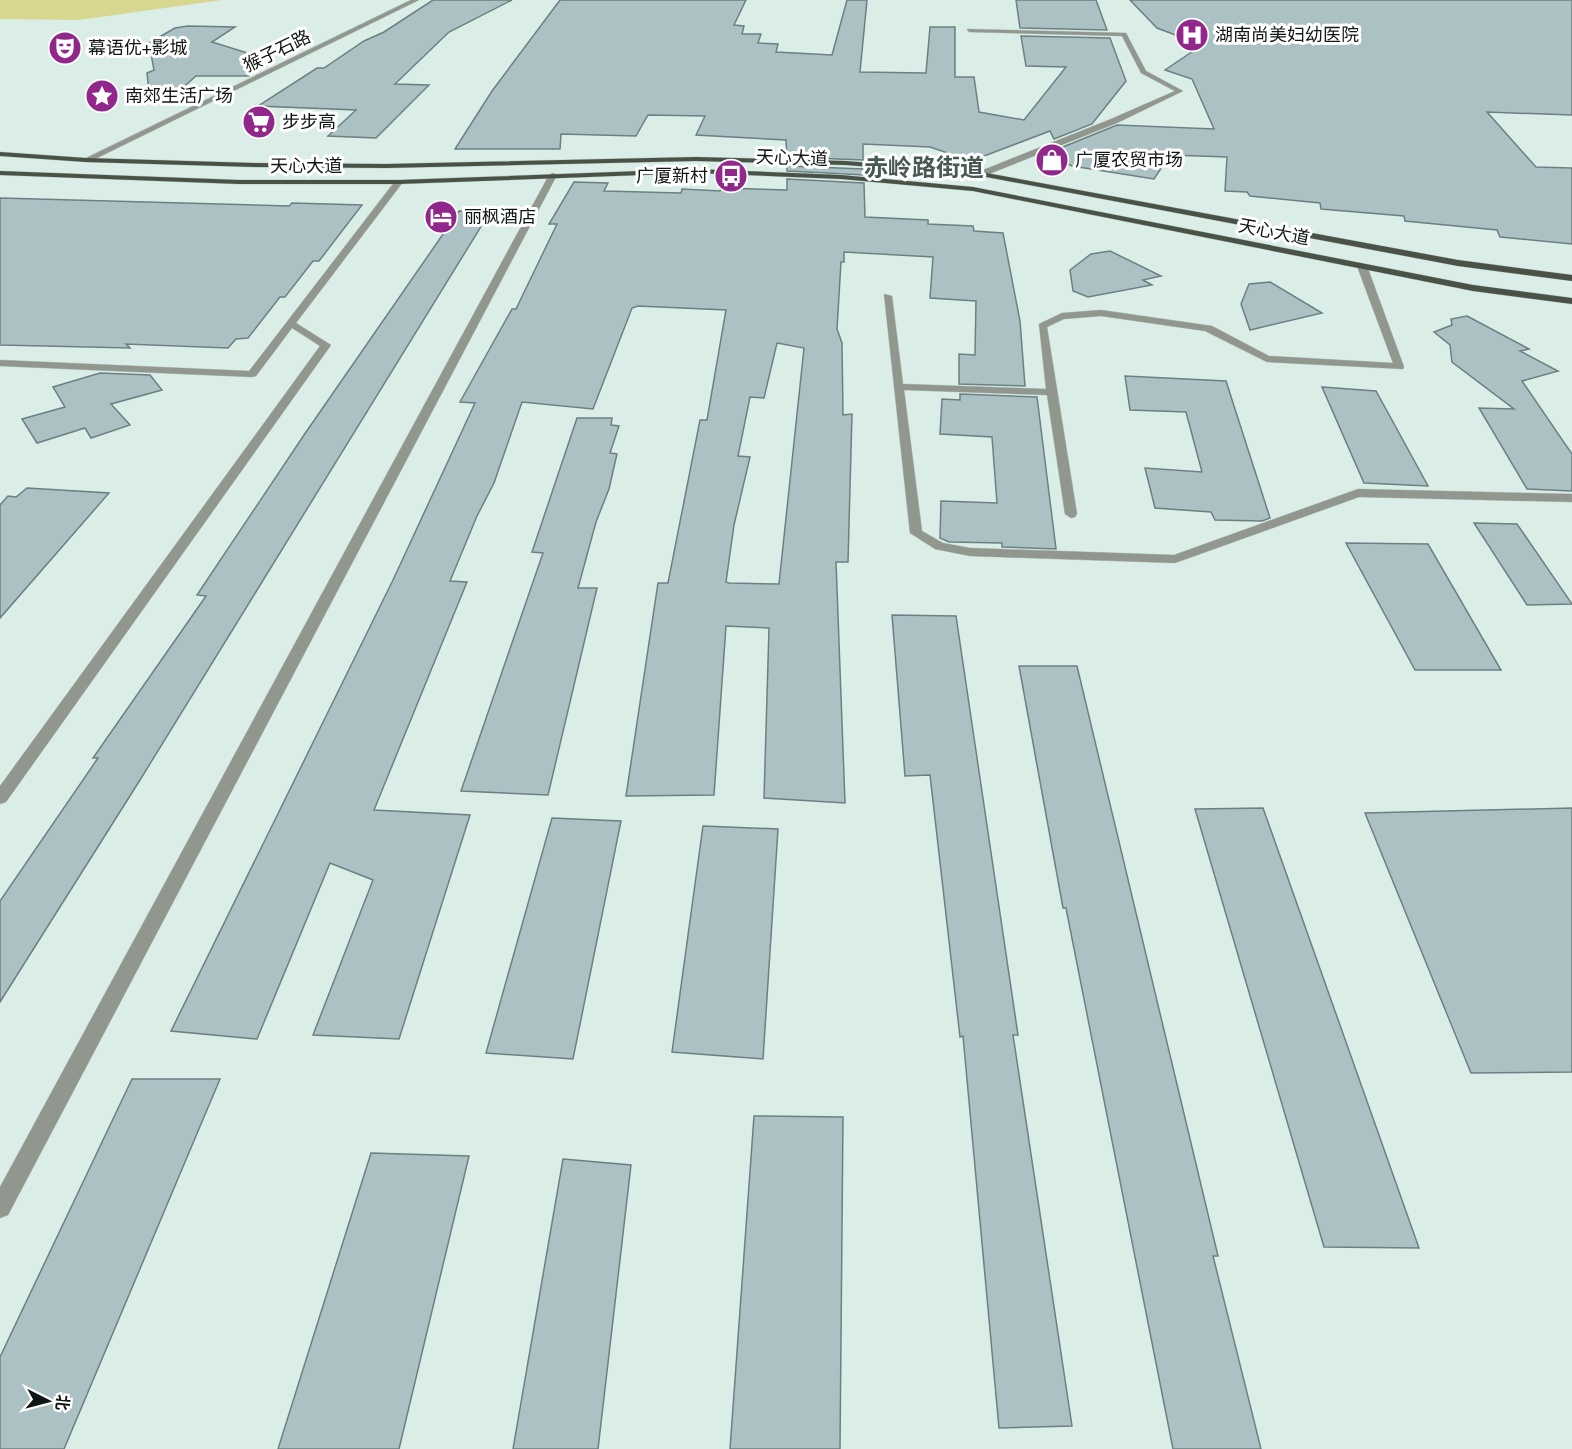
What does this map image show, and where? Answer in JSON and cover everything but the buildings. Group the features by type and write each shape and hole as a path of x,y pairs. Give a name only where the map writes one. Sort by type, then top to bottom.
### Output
{"main road":[{"name":"天心大道","path":"0,154 86,160 254,165 386,166 708,159 846,163 981,174 1447,261 1572,278"},
{"name":"天心大道","path":"0,173 200,182 399,182 695,171 842,177 973,189 1473,288 1572,301"}],"street":[{"name":"猴子石路","path":"86,160 416,0"},
{"path":"969,30 1124,33 1143,72 1180,91 1114,121 981,174"},
{"path":"0,1209 553,175"},
{"path":"0,363 252,374 399,182"},
{"path":"1071,514 1042,326 1062,316 1101,313 1208,328 1267,358 1399,367 1362,266"},
{"path":"887,296 916,533 939,546 970,552 1175,559 1358,493 1572,498"},
{"path":"0,798 326,345 290,324"},
{"path":"899,387 1052,392"}],"shaded area":[{"path":"0,0 222,0 79,20 0,19"}],"place":[{"name":"湖南尚美妇幼医院","path":"1192,35"},
{"name":"幕语优+影城","path":"65,48"},
{"name":"南郊生活广场","path":"102,96"},
{"name":"步步高","path":"259,122"},
{"name":"广厦农贸市场","path":"1052,160"},
{"name":"广厦新村","path":"731,176"},
{"name":"丽枫酒店","path":"441,217"}],"district":[{"name":"赤岭路街道","path":"924,168"}]}
